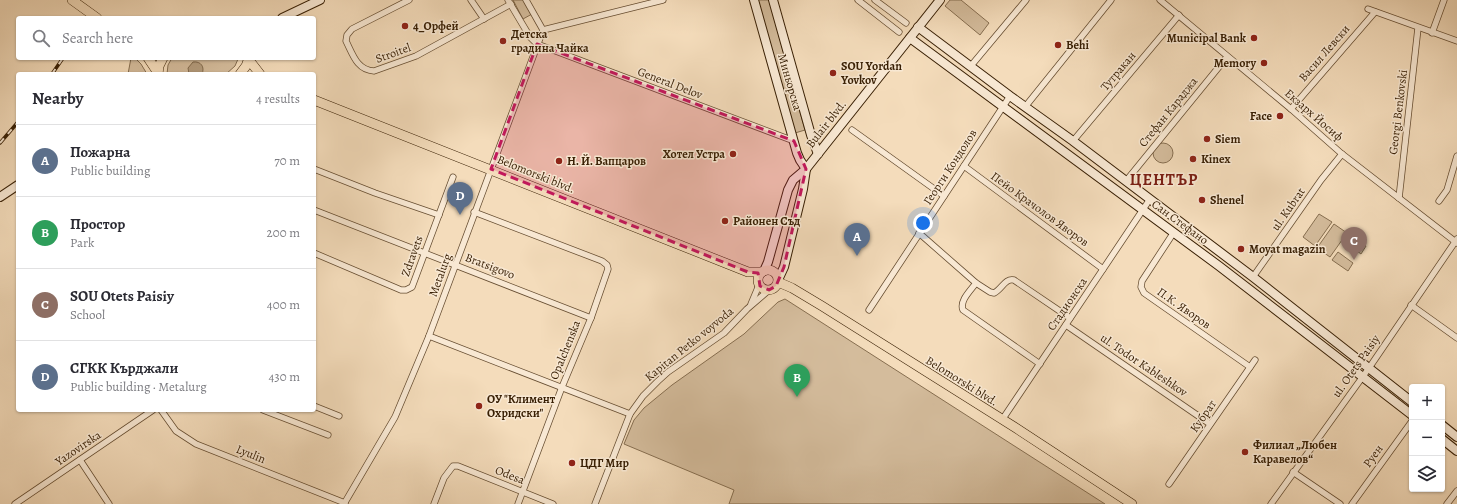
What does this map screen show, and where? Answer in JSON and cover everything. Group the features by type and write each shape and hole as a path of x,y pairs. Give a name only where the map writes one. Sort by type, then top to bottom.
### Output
{"main road":[{"path":"72,0 94,16"},
{"path":"286,16 320,0"},
{"name":"Миньорска","path":"754,0 794,141 800,160 806,169"},
{"name":"Миньорска","path":"773,0 811,135 818,154"},
{"name":"Bulair blvd.","path":"763,272 768,262 790,186 798,175 806,169 940,0"},
{"path":"293,16 302,9"},
{"name":"Сан Стефано","path":"918,27 1025,108 1073,141 1253,277 1409,400"},
{"name":"Сан Стефано","path":"910,38 1174,232 1363,376 1409,414"},
{"path":"149,60 157,72"},
{"path":"158,72 162,60"},
{"path":"241,72 248,60"},
{"path":"250,60 259,72"},
{"name":"Belomorski blvd.","path":"316,101 748,272 763,272"},
{"name":"Bulair blvd.","path":"778,281 784,267 806,169"},
{"path":"0,197 16,186"},
{"path":"767,270 772,271 776,275 778,281 776,287 769,290 763,289 759,284 759,276 767,270"},
{"name":"Belomorski blvd.","path":"748,272 759,284"},
{"name":"Belomorski blvd.","path":"778,281 816,302 1132,504"},
{"path":"1286,317 1292,308"},
{"path":"1445,427 1457,437"},
{"path":"1445,441 1457,451"}],"street":[{"name":"Stroitel","path":"408,0 352,29 347,35 346,41 360,68 368,71 374,71 416,56 484,19 510,2"},
{"path":"471,0 484,19"},
{"path":"526,0 543,30 663,0"},
{"path":"858,0 899,32"},
{"path":"875,0 906,23"},
{"path":"970,67 1026,0"},
{"path":"1025,108 1111,0"},
{"name":"Екзарх Йосиф","path":"1160,0 1291,109 1342,154 1456,241"},
{"path":"1432,33 1444,0"},
{"path":"510,2 530,37 537,44"},
{"path":"1368,9 1457,41"},
{"name":"Васил Левски","path":"1291,109 1375,12"},
{"name":"Тутракан","path":"1073,141 1179,15"},
{"name":"Georgi Benkovski","path":"1399,198 1418,28"},
{"name":"Metalurg","path":"345,504 395,417 429,336 543,30"},
{"name":"General Delov","path":"537,44 794,141"},
{"name":"Стефан Караджа","path":"1126,181 1228,57"},
{"name":"Георги Кондолов","path":"869,310 1010,96"},
{"path":"852,130 944,196"},
{"name":"ul. Kubrat","path":"1253,277 1321,180 1342,154"},
{"path":"1439,201 1447,190 1457,156"},
{"name":"Пейо Крачолов Яворов","path":"964,166 1103,269"},
{"path":"316,170 375,193 439,215"},
{"name":"Zdravets","path":"316,254 401,290 406,290 412,287 453,177"},
{"name":"Стадионска","path":"1002,420 1150,199"},
{"name":"Bratsigovo","path":"316,211 590,318"},
{"name":"Opalchenska","path":"474,212 602,261 607,265 607,272 590,318 562,387 518,504"},
{"name":"П.К. Яворов","path":"1174,232 1142,281 1141,288 1144,293 1250,367"},
{"path":"919,234 990,292 994,293 999,290 1007,280 1014,280 1070,318"},
{"name":"ul. Otets Paisiy","path":"1271,504 1369,368 1456,241"},
{"path":"976,282 963,302 961,307 963,310 1040,364"},
{"name":"Kapitan Petko voyvoda","path":"747,309 754,299 759,284"},
{"name":"Kapitan Petko voyvoda","path":"595,504 630,414 643,396 663,376 724,333 747,309 769,290"},
{"path":"1411,305 1457,338"},
{"name":"ul. Todor Kableshkov","path":"1066,325 1210,424"},
{"path":"429,336 630,414"},
{"name":"Кубрат","path":"1169,484 1255,360"},
{"path":"316,407 339,416"},
{"name":"Yazovirska","path":"15,504 150,412"},
{"name":"Lyulin","path":"162,412 176,431 196,444 345,504"},
{"path":"268,412 328,435"},
{"name":"Руен","path":"1352,504 1409,424"},
{"path":"80,460 110,504"},
{"name":"Odesa","path":"434,504 444,478 453,466 458,466 522,493 553,504"},
{"path":"1293,472 1340,504"},
{"path":"1447,504 1457,491"}],"highlighted area":[{"path":"537,44 794,141 806,169 784,267 776,286 769,290 760,286 758,273 748,272 491,169"}],"shaded area":[{"path":"513,0 524,0 532,14 523,19"},
{"path":"758,0 769,0 805,130 795,133"},
{"path":"950,0 961,0 989,23 980,35 945,6"},
{"path":"131,60 137,60 146,72 128,72"},
{"path":"171,60 238,60 235,66 228,72 167,72 168,65"},
{"path":"193,62 198,62 202,65 203,69 202,72 189,72 188,68"},
{"path":"1163,143 1170,146 1173,153 1170,160 1163,163 1156,160 1153,153 1156,146"},
{"path":"1319,214 1332,222 1315,246 1303,237"},
{"path":"1334,224 1347,233 1330,257 1317,248"},
{"path":"1350,234 1366,246 1361,254 1345,242"},
{"path":"1338,252 1353,263 1348,271 1332,260"},
{"path":"785,299 1105,504 729,504 734,490 624,444 634,420 644,408 672,385 744,334 778,302"}],"railway":[{"path":"53,72 62,60"},
{"path":"0,143 16,124"}],"place":[{"name":"4_Орфей","path":"405,26"},
{"name":"Municipal Bank","path":"1254,38"},
{"name":"Детска градина Чайка","path":"503,41"},
{"name":"Behi","path":"1058,45"},
{"name":"Memory","path":"1264,63"},
{"name":"SOU Yordan Yovkov","path":"833,73"},
{"name":"Face","path":"1280,116"},
{"name":"Siem","path":"1207,139"},
{"name":"Хотел Устра","path":"733,154"},
{"name":"Kinex","path":"1193,159"},
{"name":"Н. Й. Вапцаров","path":"559,161"},
{"name":"Shenel","path":"1202,200"},
{"name":"СГКК Кърджали","path":"460,215"},
{"name":"Районен Съд","path":"725,221"},
{"name":"Moyat magazin","path":"1241,249"},
{"name":"Пожарна","path":"857,256"},
{"name":"SOU Otets Paisiy","path":"1354,260"},
{"name":"Простор","path":"797,397"},
{"name":"ОУ \"Климент Охридски\"","path":"479,406"},
{"name":"Филиал „Любен Каравелов“","path":"1245,452"},
{"name":"ЦДГ Мир","path":"572,463"}],"district":[{"name":"ЦЕНТЪР","path":"1164,179"}]}
